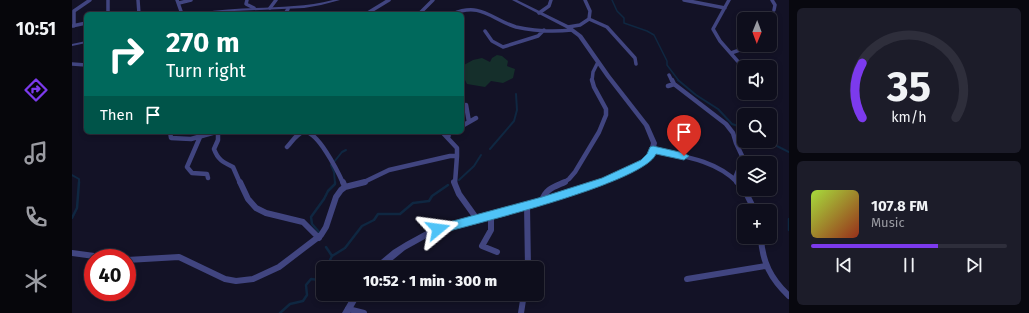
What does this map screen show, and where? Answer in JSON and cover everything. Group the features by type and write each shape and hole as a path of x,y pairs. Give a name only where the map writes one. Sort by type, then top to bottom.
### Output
{"street":[{"path":"84,23 73,26 74,11 90,0"},
{"path":"108,0 108,12"},
{"path":"138,0 139,12"},
{"path":"181,12 178,1 191,0"},
{"path":"247,0 246,4 254,8"},
{"path":"270,8 276,0"},
{"path":"211,12 228,9 288,9 315,6 338,0"},
{"path":"369,12 389,0"},
{"path":"421,12 426,5 433,0"},
{"path":"385,261 394,252 414,240 446,226 542,201 625,173 648,159 653,150 653,137 646,125 598,62 585,42 570,29 514,0"},
{"path":"539,13 550,4 551,0"},
{"path":"458,12 469,8 481,9 514,26 544,30 570,29 580,26 589,19 590,14 585,0"},
{"path":"684,0 724,8"},
{"path":"729,0 713,29 720,41 737,60"},
{"path":"772,0 775,5 774,10"},
{"path":"546,8 547,16"},
{"path":"589,19 607,27 635,58 636,64"},
{"path":"485,31 490,40 498,46 507,46 540,35 544,30"},
{"path":"72,45 84,42"},
{"path":"731,53 737,51"},
{"path":"542,201 543,195 546,191 572,176 606,116 606,109 592,84 593,69 598,62"},
{"path":"72,64 84,65"},
{"path":"669,75 674,84 726,124 732,133 743,158 735,178"},
{"path":"668,86 674,84"},
{"path":"466,105 469,122"},
{"path":"464,125 476,118"},
{"path":"732,133 737,136"},
{"path":"170,134 173,138 200,137 210,134"},
{"path":"217,134 218,140 214,149 216,155 222,163 233,167 244,190 255,207 269,216 286,217 300,221 310,228 319,238"},
{"path":"287,147 300,134"},
{"path":"310,134 319,142 339,173 345,187"},
{"path":"444,134 457,148 457,164 454,176 455,186 477,219"},
{"path":"448,138 449,134"},
{"path":"200,137 188,167 192,173 207,174 208,178"},
{"path":"653,150 706,162 721,168 737,180"},
{"path":"136,259 179,257 225,279 245,281 279,267 319,238 326,227 336,197 340,190 345,187 365,182 389,170 443,157 456,156"},
{"path":"527,205 529,261"},
{"path":"491,215 491,230 482,246 497,252"},
{"path":"761,244 761,253 765,266 781,289 789,296"},
{"path":"72,253 84,255"},
{"path":"687,279 765,266"},
{"path":"353,301 347,311 364,313"},
{"path":"521,313 523,301"}],"green space":[{"path":"497,55 502,56 508,61 507,66 515,69 513,78 503,83 491,81 485,87 467,84 464,78 464,65 473,60 482,58 490,62 492,58"}],"waterway":[{"path":"612,0 617,11 624,18 624,23 654,35 667,61 667,65 679,81"},
{"path":"679,81 696,95 718,109 732,124 737,126"},
{"path":"490,149 514,121 517,110 516,94"},
{"path":"777,146 789,152"},
{"path":"334,162 342,152 346,150"},
{"path":"459,180 474,166 481,155"},
{"path":"331,165 334,172 335,183"},
{"path":"72,175 79,179 79,182"},
{"path":"72,218 77,208 79,182"},
{"path":"319,232 312,224 311,217 335,183"},
{"path":"332,256 345,248 362,226 374,220 378,214 400,214 413,203 429,201 432,196 448,185"},
{"path":"789,219 789,230"},
{"path":"326,247 332,256"},
{"path":"330,261 332,256"},
{"path":"280,313 290,304 303,301 307,295 306,285 311,279 316,280"}],"route":[{"path":"438,229 542,201 605,181 639,166 651,156 653,150 684,156"}]}
